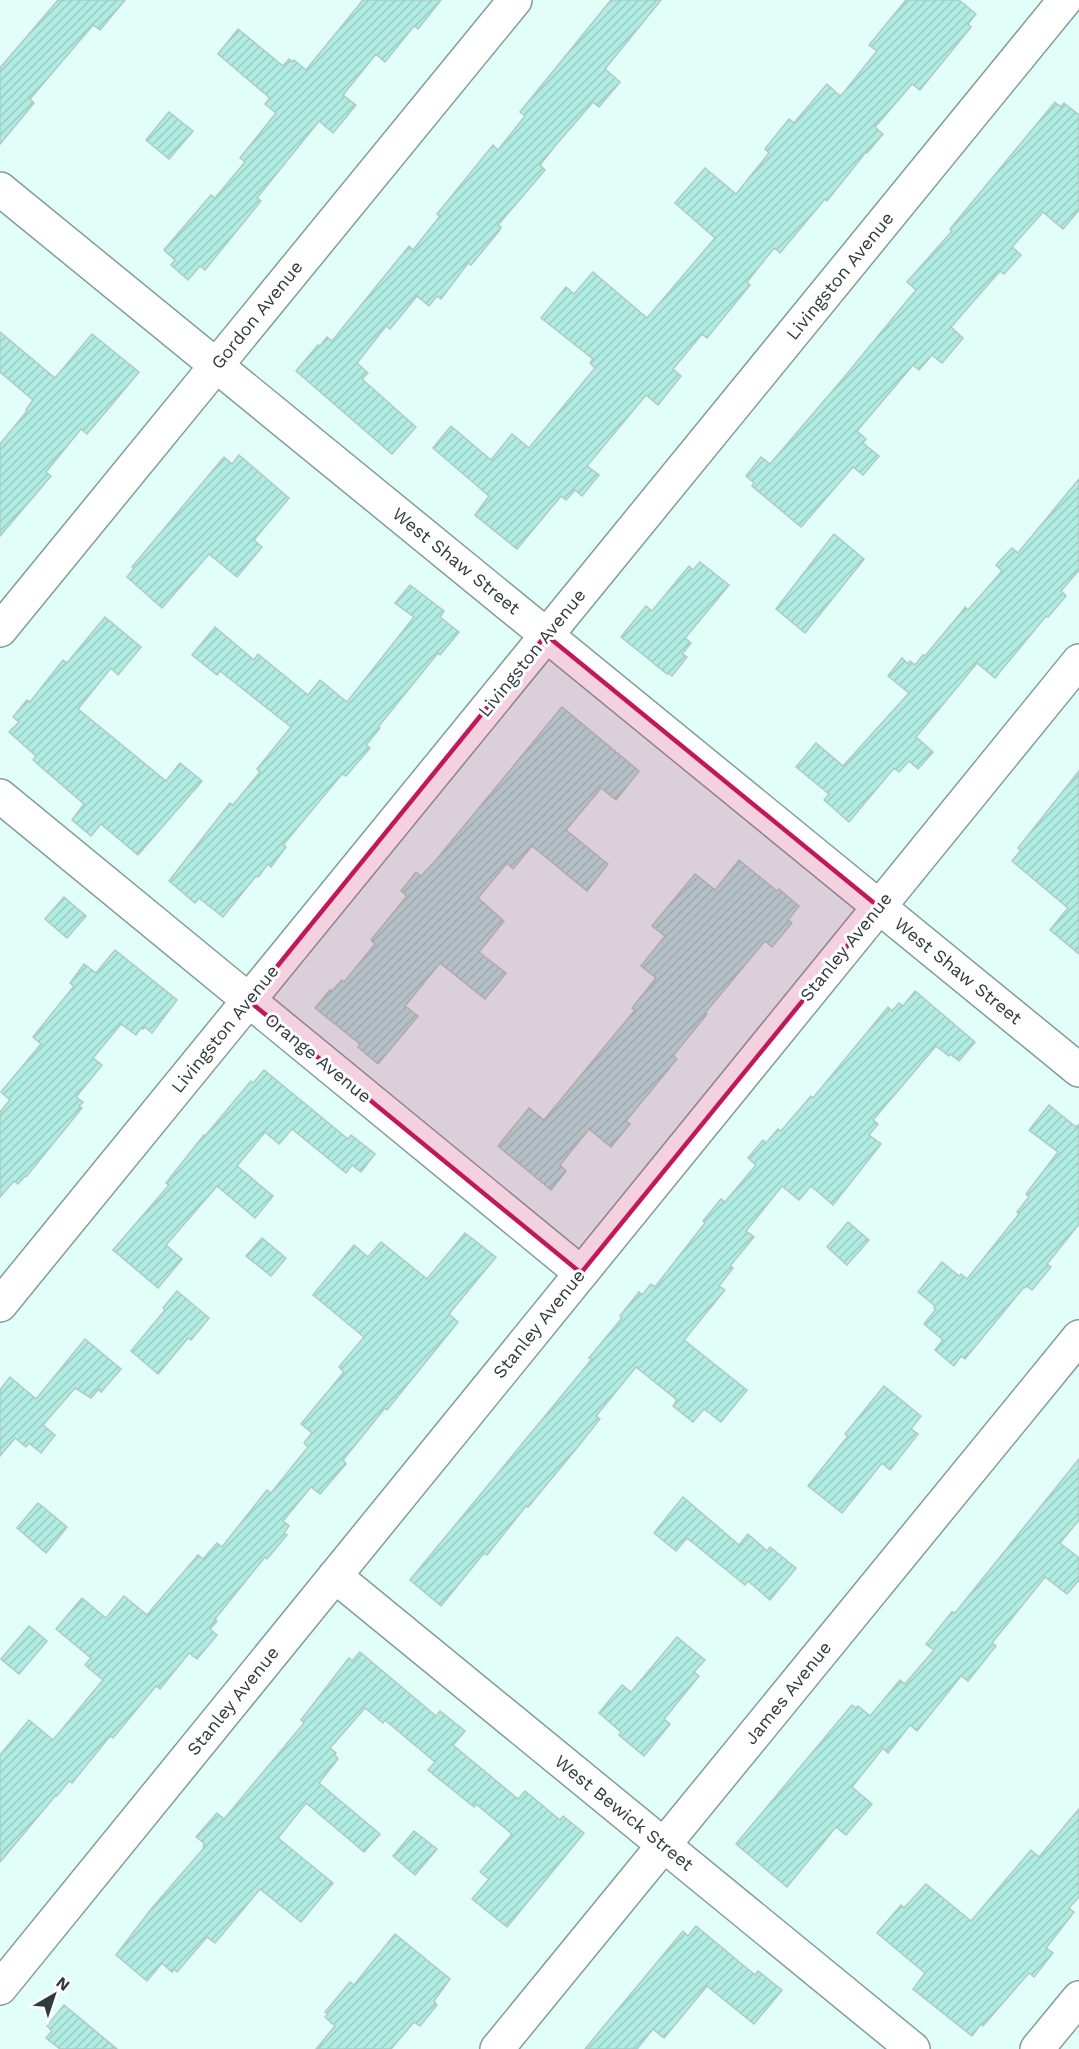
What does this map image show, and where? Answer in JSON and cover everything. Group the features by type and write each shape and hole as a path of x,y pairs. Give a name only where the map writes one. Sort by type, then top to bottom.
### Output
{"street":[{"name":"Gordon Avenue","path":"0,630 515,0"},
{"name":"Livingston Avenue","path":"0,1305 1065,0"},
{"name":"West Shaw Street","path":"0,189 1079,1070"},
{"name":"Stanley Avenue","path":"0,1988 1079,661"},
{"name":"Orange Avenue","path":"0,796 581,1273"},
{"name":"James Avenue","path":"497,2049 1079,1337"},
{"name":"West Bewick Street","path":"335,1576 914,2049"},
{"path":"1037,2049 1079,1998"}],"highlighted area":[{"path":"546,635 879,907 581,1273 249,1001"}],"building":[{"path":"58,0 125,0 100,30 93,25 30,99 34,103 0,144 0,68"},
{"path":"363,0 441,0 418,29 414,26 385,62 376,54 343,95 356,105 333,133 319,121 257,198 261,201 205,270 200,266 188,280 171,265 175,260 164,250 211,195 215,198 245,162 240,158 276,113 265,104 270,98 218,54 238,29 283,66 289,59 293,62 294,60 306,70"},
{"path":"611,0 661,0 605,69 620,82 599,107 593,102 555,146 540,165 545,170 498,225 501,227 499,231 471,265 468,263 441,299 437,296 429,306 417,296 390,329 386,326 357,363 368,373 362,379 416,427 392,454 296,371 327,337 332,341 409,246 413,250 440,216 437,214 493,145 498,150 525,116 520,112"},
{"path":"906,0 959,0 976,14 968,24 971,27 920,90 912,84 875,127 883,134 827,201 825,199 780,253 774,248 747,282 750,285 707,338 702,334 673,369 681,376 658,405 646,395 587,466 599,475 582,496 575,490 566,500 561,496 517,549 475,515 489,496 433,448 451,426 491,460 512,434 529,448 595,368 590,363 593,359 541,318 566,287 574,294 593,272 647,318 715,238 675,203 705,168 736,194 769,153 765,149 789,119 794,123 827,84 840,96 844,92 877,51 869,45"},
{"path":"1055,102 1061,107 1064,103 1079,115 1079,210 1063,229 1043,212 1012,247 1021,255 1004,274 1000,271 951,327 963,338 942,363 932,355 919,370 913,365 857,431 866,439 863,443 879,456 863,475 853,467 801,527 752,486 754,483 746,476 761,457 770,464 841,381 916,290 907,282 952,231 950,229"},
{"path":"169,112 193,131 169,159 146,140"},
{"path":"0,332 55,378 92,334 139,372 87,434 81,429 46,472 51,476 0,536 0,444 27,411 33,400 0,372"},
{"path":"239,455 289,498 254,540 262,547 237,577 209,554 162,608 127,577 134,568 132,567 224,457 232,464"},
{"path":"1079,479 1079,570 1061,591 1066,596 1048,617 1046,616 995,678 977,663 916,737 933,752 918,769 909,761 899,772 894,768 849,822 824,800 829,794 796,767 816,743 843,766 909,693 888,676 902,658 908,664 910,661 915,665 923,655 925,656 965,607 968,610 1002,571 996,565 1012,548 1018,553"},
{"path":"834,534 864,559 805,633 776,609"},
{"path":"700,562 729,585 685,638 691,643 682,654 687,657 672,676 621,637 646,606 652,611 689,566 693,570"},
{"path":"410,585 444,611 440,617 459,632 440,655 438,653 378,727 380,728 366,745 370,748 346,776 342,774 283,845 286,847 271,867 268,864 258,877 256,876 223,917 199,898 195,903 169,881 230,803 233,805 260,772 257,769 291,727 220,671 217,675 192,655 215,627 254,660 258,654 308,695 320,680 347,702 414,617 395,603"},
{"path":"105,617 141,647 118,675 111,668 78,709 166,781 180,763 202,781 138,855 101,824 91,836 72,820 84,804 33,760 36,756 9,732 19,722 13,717 27,700 30,702 63,660 67,663"},
{"path":"562,707 639,771 616,800 601,788 566,830 608,864 587,891 532,846 513,869 507,863 478,898 504,921 479,952 506,973 485,999 440,963 405,1006 418,1016 378,1064 358,1047 360,1044 315,1008 330,990 332,991 342,980 344,982 375,944 371,940 407,896 401,891 416,872 421,876 436,860"},
{"path":"1079,771 1079,954 1050,930 1068,908 1012,861 1021,850 1018,848"},
{"path":"739,860 799,906 788,920 792,923 772,947 765,941 705,1013 707,1014 673,1056 677,1059 626,1121 630,1124 611,1147 589,1129 560,1165 566,1171 551,1190 498,1146 529,1108 544,1120 635,1010 632,1008 656,978 641,966 665,936 652,926 695,874 715,890"},
{"path":"64,897 86,916 67,938 45,919"},
{"path":"115,950 177,1000 152,1033 145,1027 141,1028 136,1035 121,1024 93,1058 102,1065 76,1097 83,1102 79,1106 82,1108 26,1177 18,1184 14,1181 0,1197 0,1112 10,1100 1,1092 41,1044 33,1037 74,986 70,983 84,964 96,973"},
{"path":"915,991 975,1042 959,1061 936,1046 873,1120 878,1124 869,1135 881,1144 833,1205 811,1186 799,1200 782,1186 746,1231 754,1237 730,1266 733,1268 719,1286 725,1290 684,1340 747,1390 721,1422 704,1409 693,1422 673,1406 677,1400 636,1367 596,1416 600,1419 576,1449 487,1555 484,1553 441,1606 410,1580 592,1359 589,1358 622,1318 620,1316 639,1292 642,1295 651,1284 655,1287 721,1199 725,1202 756,1165 748,1158 763,1140 766,1143 778,1129 781,1131 811,1096 813,1098 888,1007 892,1011 899,1003 903,1006"},
{"path":"264,1070 348,1139 351,1135 375,1154 361,1172 352,1165 346,1173 292,1129 279,1144 265,1132 237,1166 273,1196 255,1218 217,1186 166,1245 182,1259 158,1288 113,1250 169,1185 166,1183 204,1135 251,1081 253,1083"},
{"path":"1049,1105 1076,1127 1079,1124 1079,1224 1047,1264 1051,1267 1032,1290 1027,1286 1024,1287 965,1359 961,1356 954,1366 935,1350 943,1340 924,1324 936,1309 918,1292 942,1262 959,1276 961,1274 967,1279 1019,1214 1017,1212 1029,1197 1026,1194 1058,1152 1029,1130"},
{"path":"848,1222 869,1240 847,1265 827,1247"},
{"path":"465,1233 496,1257 449,1314 458,1322 343,1460 346,1464 320,1494 311,1487 283,1521 289,1526 284,1533 287,1535 267,1559 265,1557 215,1619 217,1621 210,1629 217,1635 197,1659 189,1653 160,1689 156,1686 113,1738 110,1736 72,1783 69,1781 56,1795 0,1862 0,1755 29,1720 53,1740 103,1680 85,1665 91,1658 56,1629 82,1598 106,1618 124,1596 147,1615 198,1555 203,1559 217,1543 222,1547 267,1490 271,1493 308,1447 304,1443 312,1433 301,1424 344,1372 339,1367 364,1337 313,1295 354,1245 368,1257 381,1242 427,1279"},
{"path":"262,1238 286,1258 271,1276 246,1256"},
{"path":"177,1291 209,1318 191,1340 188,1338 158,1374 131,1351 165,1310 163,1308"},
{"path":"85,1339 121,1369 101,1392 99,1389 91,1398 75,1388 43,1425 55,1435 41,1453 29,1443 26,1447 15,1438 0,1456 0,1390 10,1377 36,1399"},
{"path":"884,1386 921,1416 911,1429 918,1434 890,1470 882,1463 842,1513 808,1486 848,1436 845,1434"},
{"path":"1079,1459 1079,1520 1060,1543 1079,1558 1079,1580 1067,1594 1045,1577 992,1643 996,1646 968,1681 961,1676 917,1731 910,1725 888,1753 883,1748 852,1787 872,1804 846,1835 836,1827 787,1887 736,1844 852,1705 856,1708 858,1706 870,1716 900,1680 905,1684 934,1650 926,1644 952,1612 955,1613"},
{"path":"683,1497 739,1545 748,1534 767,1551 770,1547 796,1568 770,1600 748,1581 745,1585 687,1538 676,1551 654,1533"},
{"path":"38,1503 67,1527 46,1553 17,1528"},
{"path":"29,1626 47,1641 19,1674 1,1659"},
{"path":"677,1637 705,1660 694,1672 699,1676 664,1719 670,1724 644,1756 619,1735 621,1732 599,1713 622,1685 631,1692"},
{"path":"360,1652 436,1716 440,1711 465,1731 453,1745 518,1799 525,1791 560,1820 563,1816 584,1833 507,1927 472,1899 489,1879 480,1872 512,1834 476,1804 474,1807 428,1770 435,1762 385,1720 383,1723 365,1708 330,1748 336,1753 338,1759 319,1783 380,1834 364,1852 306,1803 278,1838 333,1883 301,1922 260,1889 215,1943 207,1937 177,1972 174,1969 172,1972 162,1963 147,1981 116,1955 152,1908 204,1848 205,1844 196,1837 217,1813 224,1819 304,1723 301,1720 349,1658 352,1661"},
{"path":"1079,1809 1079,1897 1069,1908 1074,1912 1046,1948 1053,1953 1034,1977 1029,1973 972,2036 913,1989 925,1973 877,1933 901,1905 904,1908 926,1884 971,1921 1031,1850 1039,1857"},
{"path":"414,1831 437,1849 415,1875 393,1856"},
{"path":"696,1926 755,1975 758,1971 782,1990 754,2024 707,1986 664,2038 653,2029 637,2049 585,2049 683,1931 688,1936"},
{"path":"395,1934 450,1979 434,2001 437,2005 420,2026 414,2022 391,2049 316,2049 335,2026 325,2017 328,2014 325,2012 350,1982 354,1985"},
{"path":"64,2005 117,2049 60,2049 46,2038 52,2031 47,2026"}]}
